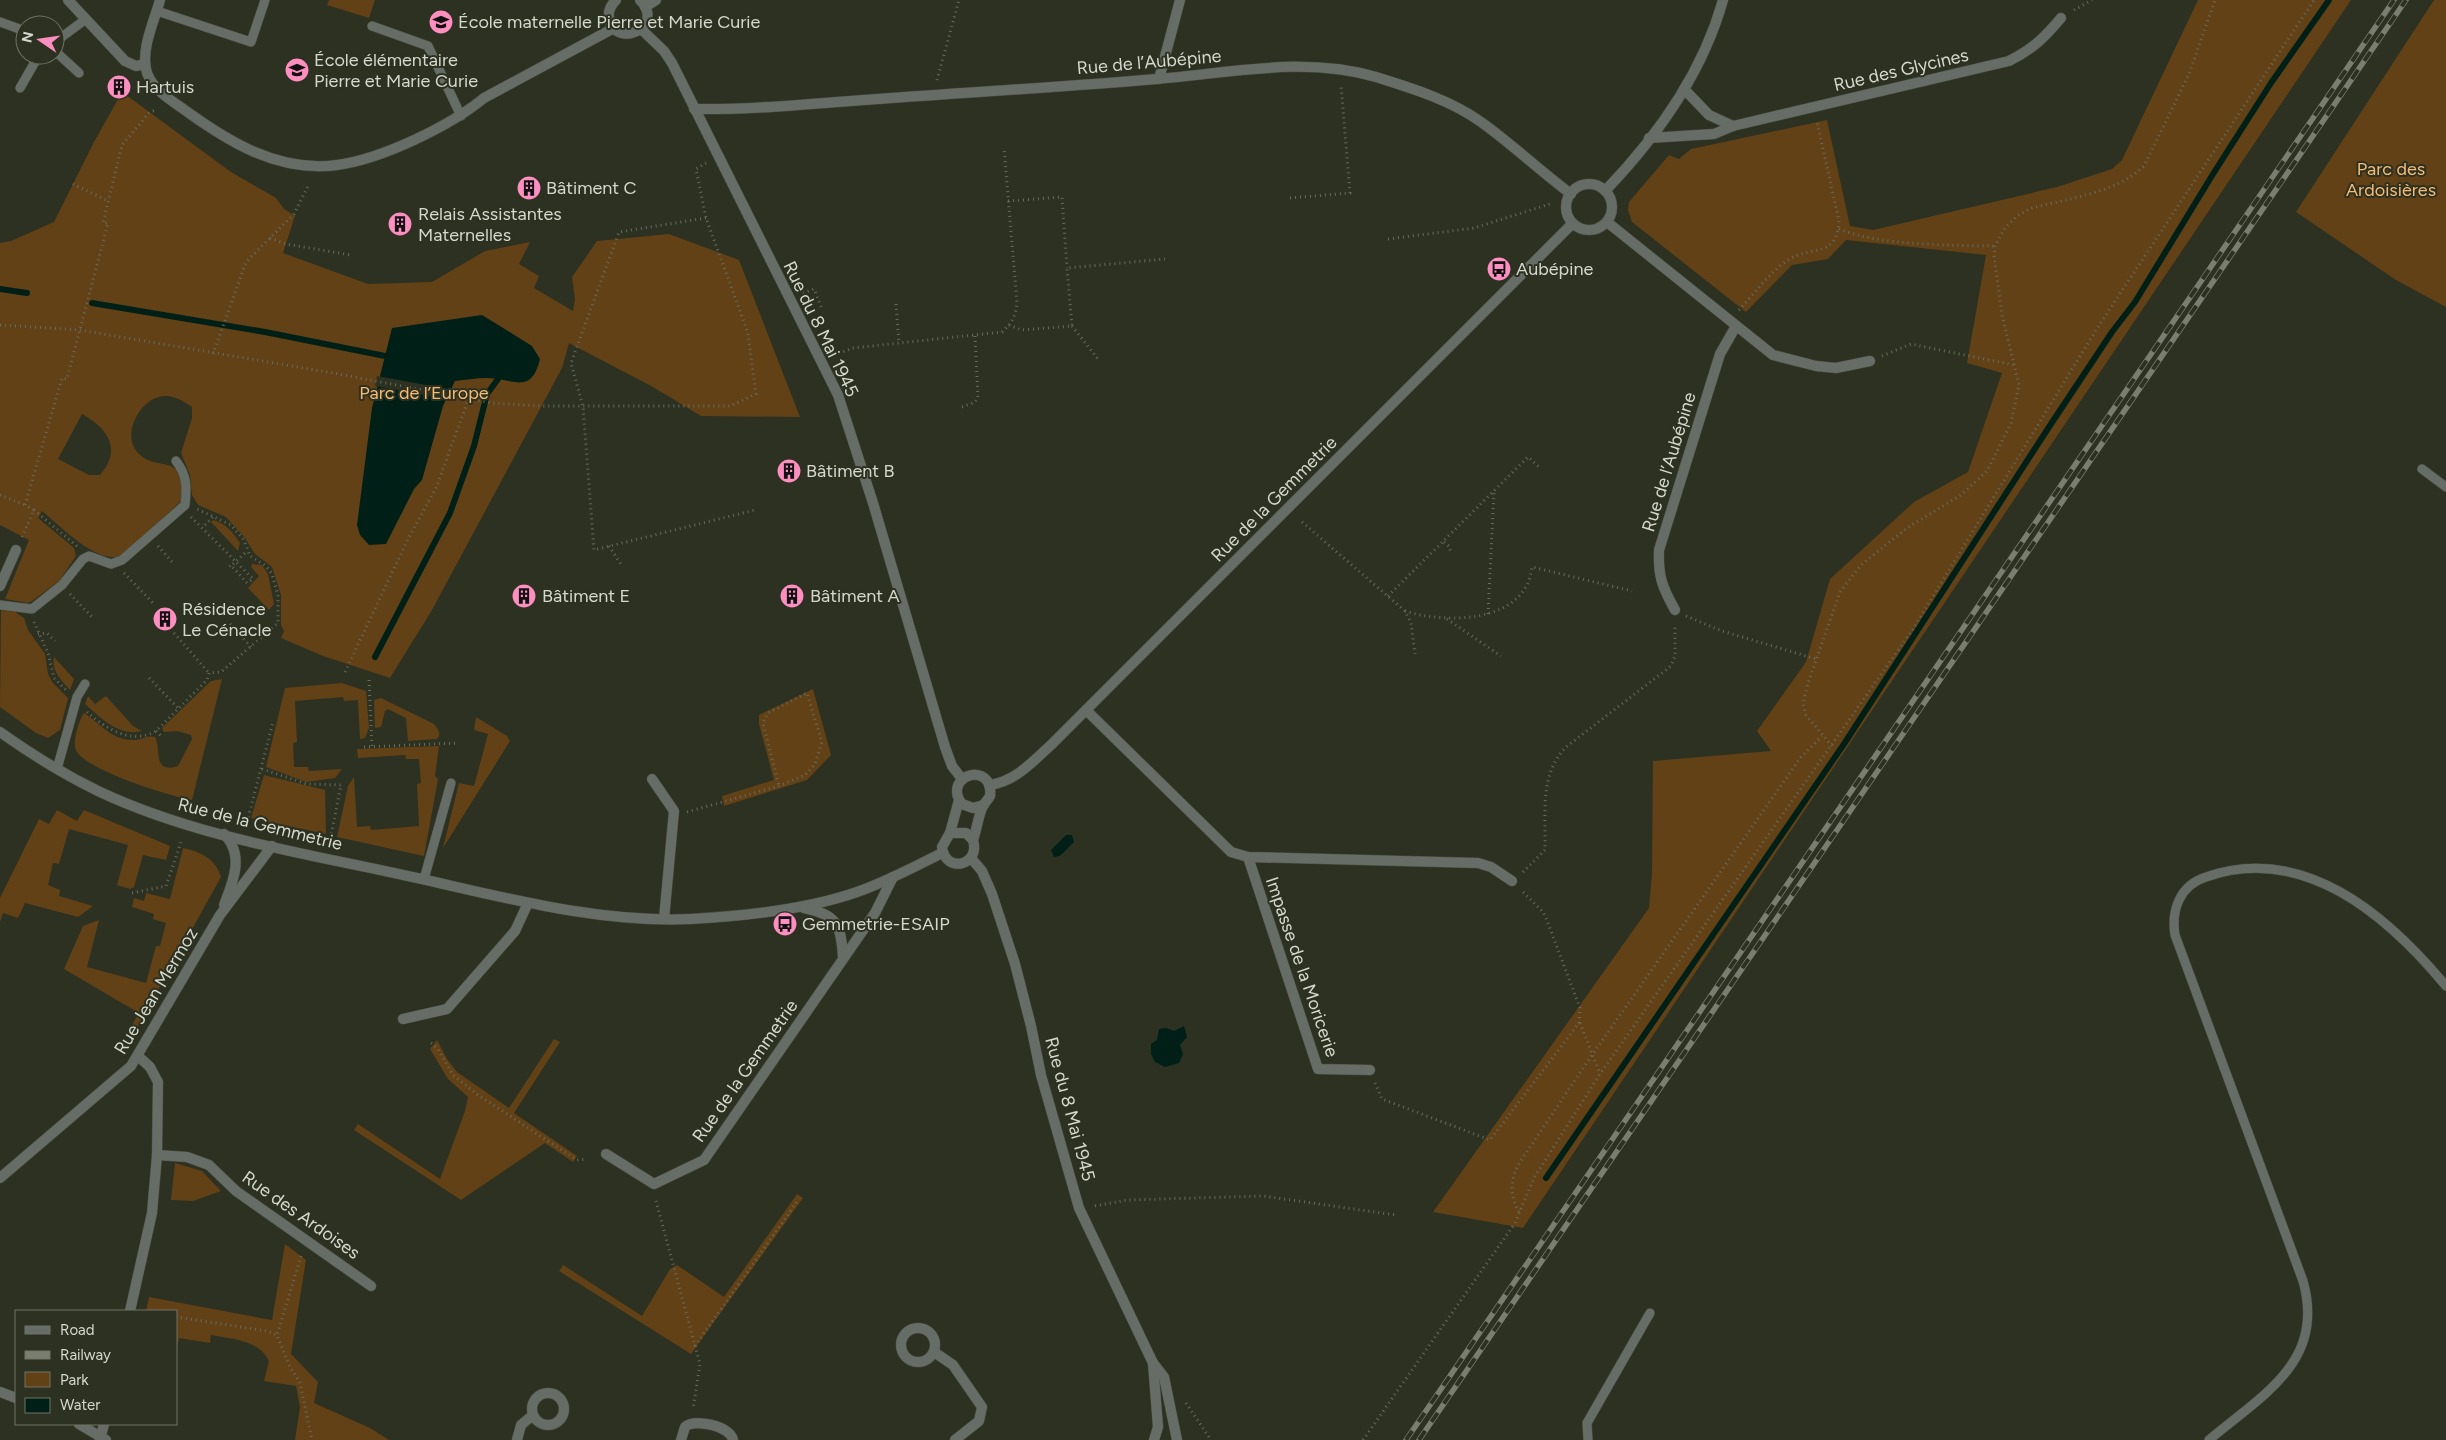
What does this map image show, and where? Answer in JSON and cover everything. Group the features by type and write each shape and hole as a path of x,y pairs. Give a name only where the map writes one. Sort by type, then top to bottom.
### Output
{"street":[{"path":"68,0 125,61 136,66 145,64"},
{"path":"160,0 147,43 145,64 155,86 204,124 236,145 265,156 313,166 338,165 374,156 461,116 484,98 614,28"},
{"path":"616,0 609,14 614,28 627,34 641,29 647,18 642,3 656,0"},
{"path":"1158,79 1180,0"},
{"path":"1605,191 1629,165 1684,89 1716,24 1723,0"},
{"name":"Rue des Glycines","path":"1648,138 1714,134 1733,126 2009,61 2030,51 2061,18"},
{"name":"Rue du 8 Mai 1945","path":"641,29 664,51 672,63 838,395 873,503 945,747 952,766 962,779"},
{"name":"Rue de l’Aubépine","path":"694,109 730,109 1158,79 1277,67 1334,68 1374,77 1448,104 1480,121 1571,194"},
{"path":"1684,89 1709,115 1733,126"},
{"path":"1590,184 1605,191 1611,202 1612,209 1606,222 1601,227 1586,230 1572,224 1566,206 1576,188 1590,184"},
{"path":"1606,222 1773,355 1816,366 1836,368 1870,361"},
{"name":"Rue de la Gemmetrie","path":"989,785 998,784 1017,775 1086,710 1572,224"},
{"name":"Rue de l’Aubépine","path":"1675,610 1662,586 1658,571 1659,550 1720,354 1736,326"},
{"path":"0,586 18,546"},
{"name":"Impasse de la Moricerie","path":"1086,710 1231,852 1248,857 1478,863 1491,867 1512,882"},
{"name":"Rue de la Gemmetrie","path":"0,732 56,769 99,791 140,808 224,834 528,903 598,915 664,919 712,918 800,907 856,892 893,877 942,853"},
{"path":"978,775 989,785 990,796 984,805 974,840 975,851 972,858 965,863 954,864 949,862 942,853 943,842 950,834 959,800 957,788 962,779 967,776 978,775"},
{"path":"652,779 674,811 664,919"},
{"path":"959,800 967,807 978,808 984,805"},
{"path":"950,834 955,832 966,833 974,840"},
{"name":"Rue Jean Mermoz","path":"220,915 235,874 233,847 224,834"},
{"name":"Rue Jean Mermoz","path":"0,1178 119,1078 138,1056 220,915 272,846"},
{"name":"Impasse de la Moricerie","path":"1248,857 1318,1069 1370,1070"},
{"name":"Rue du 8 Mai 1945","path":"972,858 982,871 992,894 1015,964 1032,1026 1041,1075 1079,1208 1153,1363 1158,1427 1154,1440"},
{"name":"Rue de la Gemmetrie","path":"606,1154 654,1184 704,1160 875,913 893,877"},
{"path":"403,1019 447,1009 515,930 528,903"},
{"name":"Rue de la Gemmetrie","path":"800,907 823,912 834,920 839,927 843,958"},
{"path":"130,1310 152,1214 157,1155 158,1082 150,1067 138,1056"},
{"name":"Rue des Ardoises","path":"157,1155 187,1157 209,1165 236,1191 356,1273 371,1286"},
{"path":"934,1352 953,1365 982,1407 979,1421 955,1440"},
{"name":"Rue du 8 Mai 1945","path":"1153,1363 1160,1369 1168,1391 1177,1440"},
{"path":"0,1392 15,1398"},
{"path":"517,1440 521,1425 533,1415"},
{"path":"681,1440 683,1430 690,1423 725,1428 731,1433 733,1440"},
{"path":"81,1425 102,1439 104,1425"}],"lane":[{"path":"157,11 251,42 265,0"},
{"path":"65,35 86,19"},
{"path":"0,22 15,27"},
{"path":"372,26 428,46 461,116"},
{"path":"65,60 79,73"},
{"path":"20,88 33,65"},
{"path":"0,605 32,610 62,584 83,559 89,556 108,563 122,560 185,505 187,488 184,472 176,461"},
{"path":"2422,469 2446,487"},
{"path":"56,769 76,700 86,684"},
{"path":"424,880 451,783"},
{"path":"2209,1440 2289,1371 2304,1345 2309,1313 2303,1281 2175,935 2173,923 2178,900 2193,883 2228,870 2265,867 2300,874 2338,890 2357,902 2416,953 2446,986"},
{"path":"1588,1440 1587,1423 1650,1313"}],"path":[{"path":"936,83 959,0"},
{"path":"2061,18 2092,0"},
{"path":"1832,746 1806,715 1803,704 1816,659 1840,592 1861,565 1907,528 1962,495 1986,471 2011,423 2019,385 2000,306 1994,264 1995,246 2005,228 2017,216 2029,209 2119,184 2133,176 2144,166 2189,74 2215,0"},
{"path":"1363,1440 1515,1223 1534,1178 1600,1074 1913,629 2096,330 2314,0"},
{"path":"1290,198 1350,193 1341,84 1334,68"},
{"path":"25,505 62,378 67,379 108,223 103,223 122,145 149,113"},
{"path":"1736,312 1784,263 1793,257 1826,247 1835,240 1839,221 1816,118"},
{"path":"821,363 844,350 899,342 1002,332 1009,325 1016,311 1016,303 1004,148"},
{"path":"0,325 80,330 333,373 492,403 583,407 730,406 756,394 748,333 706,218 696,169 708,162"},
{"path":"73,184 108,201"},
{"path":"213,354 246,262 294,214 308,186"},
{"path":"1008,201 1062,196 1072,326 1098,359"},
{"path":"1388,239 1474,228 1553,203"},
{"path":"706,218 619,232 571,363 583,407 594,550 756,510"},
{"path":"1838,229 1881,239 1948,245 1995,246"},
{"path":"270,238 286,244 351,255"},
{"path":"1067,268 1165,259"},
{"path":"800,294 814,289 822,309"},
{"path":"896,304 899,342"},
{"path":"1009,325 1021,330 1072,326"},
{"path":"962,407 975,402 978,398 975,335"},
{"path":"1870,361 1911,344 2014,365"},
{"path":"345,672 404,548 436,488 467,398"},
{"path":"1388,596 1528,457 1540,468"},
{"path":"1488,614 1494,492"},
{"path":"0,495 34,510 89,556"},
{"path":"185,505 231,525 244,540 246,552 266,566 272,574 278,595 278,623 221,672 209,673"},
{"path":"18,546 34,510"},
{"path":"205,525 214,516"},
{"path":"196,522 253,579 247,583 231,565 229,567"},
{"path":"1302,522 1405,612 1411,623 1415,654"},
{"path":"1444,542 1449,546 1451,553"},
{"path":"609,546 622,566"},
{"path":"161,550 174,564"},
{"path":"233,564 246,552"},
{"path":"115,563 154,604"},
{"path":"1405,612 1447,618 1464,618 1488,614 1509,604 1521,594 1528,583 1532,567 1632,591"},
{"path":"76,600 94,618"},
{"path":"32,610 38,634 48,653 54,678 97,721 120,734 139,736 149,735 156,731 207,680 209,673"},
{"path":"1600,1074 1579,1023 1580,1008 1543,912 1512,882 1541,856 1545,850 1547,781 1553,761 1566,747 1671,666 1674,660 1675,610 1722,631 1816,659"},
{"path":"1447,618 1501,656"},
{"path":"230,624 251,647"},
{"path":"38,634 47,633 55,640"},
{"path":"174,633 209,673"},
{"path":"148,678 179,709"},
{"path":"369,680 372,746"},
{"path":"682,813 779,786 805,774 814,764 820,753 822,742 807,693 768,713 763,723 779,786"},
{"path":"247,822 273,722"},
{"path":"156,731 161,736"},
{"path":"1519,1213 1512,1196 1513,1175 1592,1055 1801,757 1822,736"},
{"path":"364,747 458,743"},
{"path":"262,769 307,784 341,785 330,841"},
{"path":"132,893 166,886 181,842"},
{"path":"1382,1099 1490,1140 1579,1023"},
{"path":"431,1043 438,1049 453,1075 478,1095 577,1160 587,1160"},
{"path":"1079,1208 1128,1200 1263,1196 1396,1215"},
{"path":"695,1346 799,1199"},
{"path":"656,1201 695,1346 700,1372 690,1423"},
{"path":"302,1252 277,1335 289,1365 300,1383 312,1440"},
{"path":"178,1317 267,1331 277,1335"},
{"path":"1185,1402 1211,1440"}],"green space":[{"path":"329,0 375,0 369,18 327,5"},
{"path":"2198,0 2351,0 1523,1228 1433,1212 1649,908 1652,873 1653,761 1771,751 1757,731 1806,662 1830,579 1914,502 1968,472 2002,373 1967,363 1986,255 1846,240 1828,259 1792,265 1746,312 1632,222 1628,210 1629,202 1669,155 1679,159 1691,149 1827,120 1850,226 1873,230 2057,187 2112,169 2122,160"},
{"name":"Parc des Ardoisières","path":"2434,0 2446,0 2446,307 2396,280 2296,212"},
{"name":"Parc de l’Europe","path":"122,92 231,172 276,198 284,209 295,216 283,253 368,284 432,282 485,251 530,242 519,264 539,276 534,288 573,311 575,299 572,277 597,241 669,234 739,260 800,417 701,416 653,387 569,343 562,368 432,610 390,678 323,656 281,638 284,631 281,625 281,595 272,567 255,554 245,538 226,517 198,505 192,495 190,475 181,453 192,418 192,407 172,397 161,396 150,401 139,412 131,434 132,441 134,448 146,459 172,467 177,471 181,478 182,489 182,498 179,503 124,555 114,557 103,555 80,543 42,511 38,518 74,548 76,556 59,581 32,601 28,603 5,599 29,540 0,525 0,243 11,241 54,222 94,142","holes":["82,414 105,433 111,448 107,465 100,475 89,475 58,459"]},
{"path":"213,520 225,526 235,536 240,543 238,551 211,522"},
{"path":"252,564 262,565 268,574 274,604 269,610 248,588 259,576 251,567"},
{"path":"1,610 15,612 24,618 28,630 45,654 48,674 52,682 68,698 60,730 48,738 36,733 0,707"},
{"path":"54,657 74,679 70,690 54,667"},
{"path":"222,679 192,800 148,788 111,774 83,758 76,750 77,731 84,713 118,737 135,740 155,737 161,763 170,768 178,766 192,739 191,735 177,731 164,732 162,728 211,681"},
{"path":"342,683 366,691 369,728 365,738 360,739 358,700 344,701 343,697 295,701 297,742 293,743 294,767 308,767 309,771 342,769 335,778 306,782 266,767 285,688"},
{"path":"813,689 831,755 807,780 724,806 722,796 774,780 759,724 759,715"},
{"path":"88,696 95,704 106,696 133,726 142,731 126,731 111,725 85,704"},
{"path":"381,698 434,724 439,732 437,739 408,741 406,718 388,709 385,711 381,727 375,728 374,700"},
{"path":"476,717 507,736 510,741 443,848 459,783 474,786 488,734 474,730"},
{"path":"439,746 435,776 438,779 424,856 337,837 348,786 354,777 357,827 370,826 371,830 419,826 417,784 421,783 419,759 406,759 405,755 358,758 357,749"},
{"path":"264,775 325,790 326,834 251,818"},
{"path":"57,810 77,821 84,810 170,846 166,860 143,855 134,887 130,889 117,885 128,845 69,829 59,864 53,863 48,885 60,890 59,896 93,906 78,917 25,903 18,918 3,913 0,922 0,898 39,819 49,824"},
{"path":"183,848 207,857 215,865 221,877 137,1028 132,1025 139,1013 64,969 83,926 99,920 87,967 146,983 156,946 160,946 166,923 153,919 154,914 132,907 134,898 144,901 146,893 170,899"},
{"path":"554,1039 560,1042 514,1113 577,1156 573,1162 545,1143 461,1200 354,1130 358,1124 440,1179 465,1111 468,1097 448,1079 430,1049 437,1040 447,1059 457,1072 509,1108"},
{"path":"175,1163 202,1171 221,1191 193,1201 171,1200"},
{"path":"797,1194 803,1198 691,1354 559,1271 563,1265 642,1316 670,1269 677,1265 724,1297"},
{"path":"285,1244 306,1260 291,1354 318,1382 314,1403 370,1428 389,1440 295,1440 300,1407 296,1386 264,1381 269,1361 259,1349 236,1339 211,1335 210,1343 179,1338 178,1343 178,1310 146,1310 149,1297 272,1320"}],"water":[{"path":"482,315 532,346 540,359 536,370 527,381 521,382 487,378 455,381 443,406 422,480 414,489 386,544 369,545 360,535 357,525 372,408 392,328"},
{"path":"1066,835 1072,835 1074,842 1060,856 1054,857 1051,850"},
{"path":"1184,1026 1187,1037 1180,1045 1183,1054 1179,1063 1165,1067 1155,1062 1151,1054 1151,1044 1157,1040 1159,1029 1166,1028 1174,1031"}],"pier":[{"path":"377,376 453,390 448,399 375,386"}],"waterway":[{"path":"1546,1178 1844,744 2047,430 2112,332 2135,302 2271,83 2329,0"},
{"path":"0,289 27,293"},
{"path":"92,303 265,332 385,356"},
{"path":"375,657 450,513 474,446 487,394 498,379"}],"railway":[{"path":"1406,1440 2394,0"},
{"path":"1419,1440 2406,0"}],"place":[{"name":"École maternelle Pierre et Marie Curie","path":"441,22"},
{"name":"École élémentaire Pierre et Marie Curie","path":"297,70"},
{"name":"Hartuis","path":"119,87"},
{"name":"Bâtiment C","path":"529,188"},
{"name":"Relais Assistantes Maternelles","path":"400,224"},
{"name":"Aubépine","path":"1499,269"},
{"name":"Bâtiment B","path":"789,471"},
{"name":"Bâtiment E","path":"524,596"},
{"name":"Bâtiment A","path":"792,596"},
{"name":"Résidence Le Cénacle","path":"165,619"},
{"name":"Gemmetrie-ESAIP","path":"785,924"}]}
